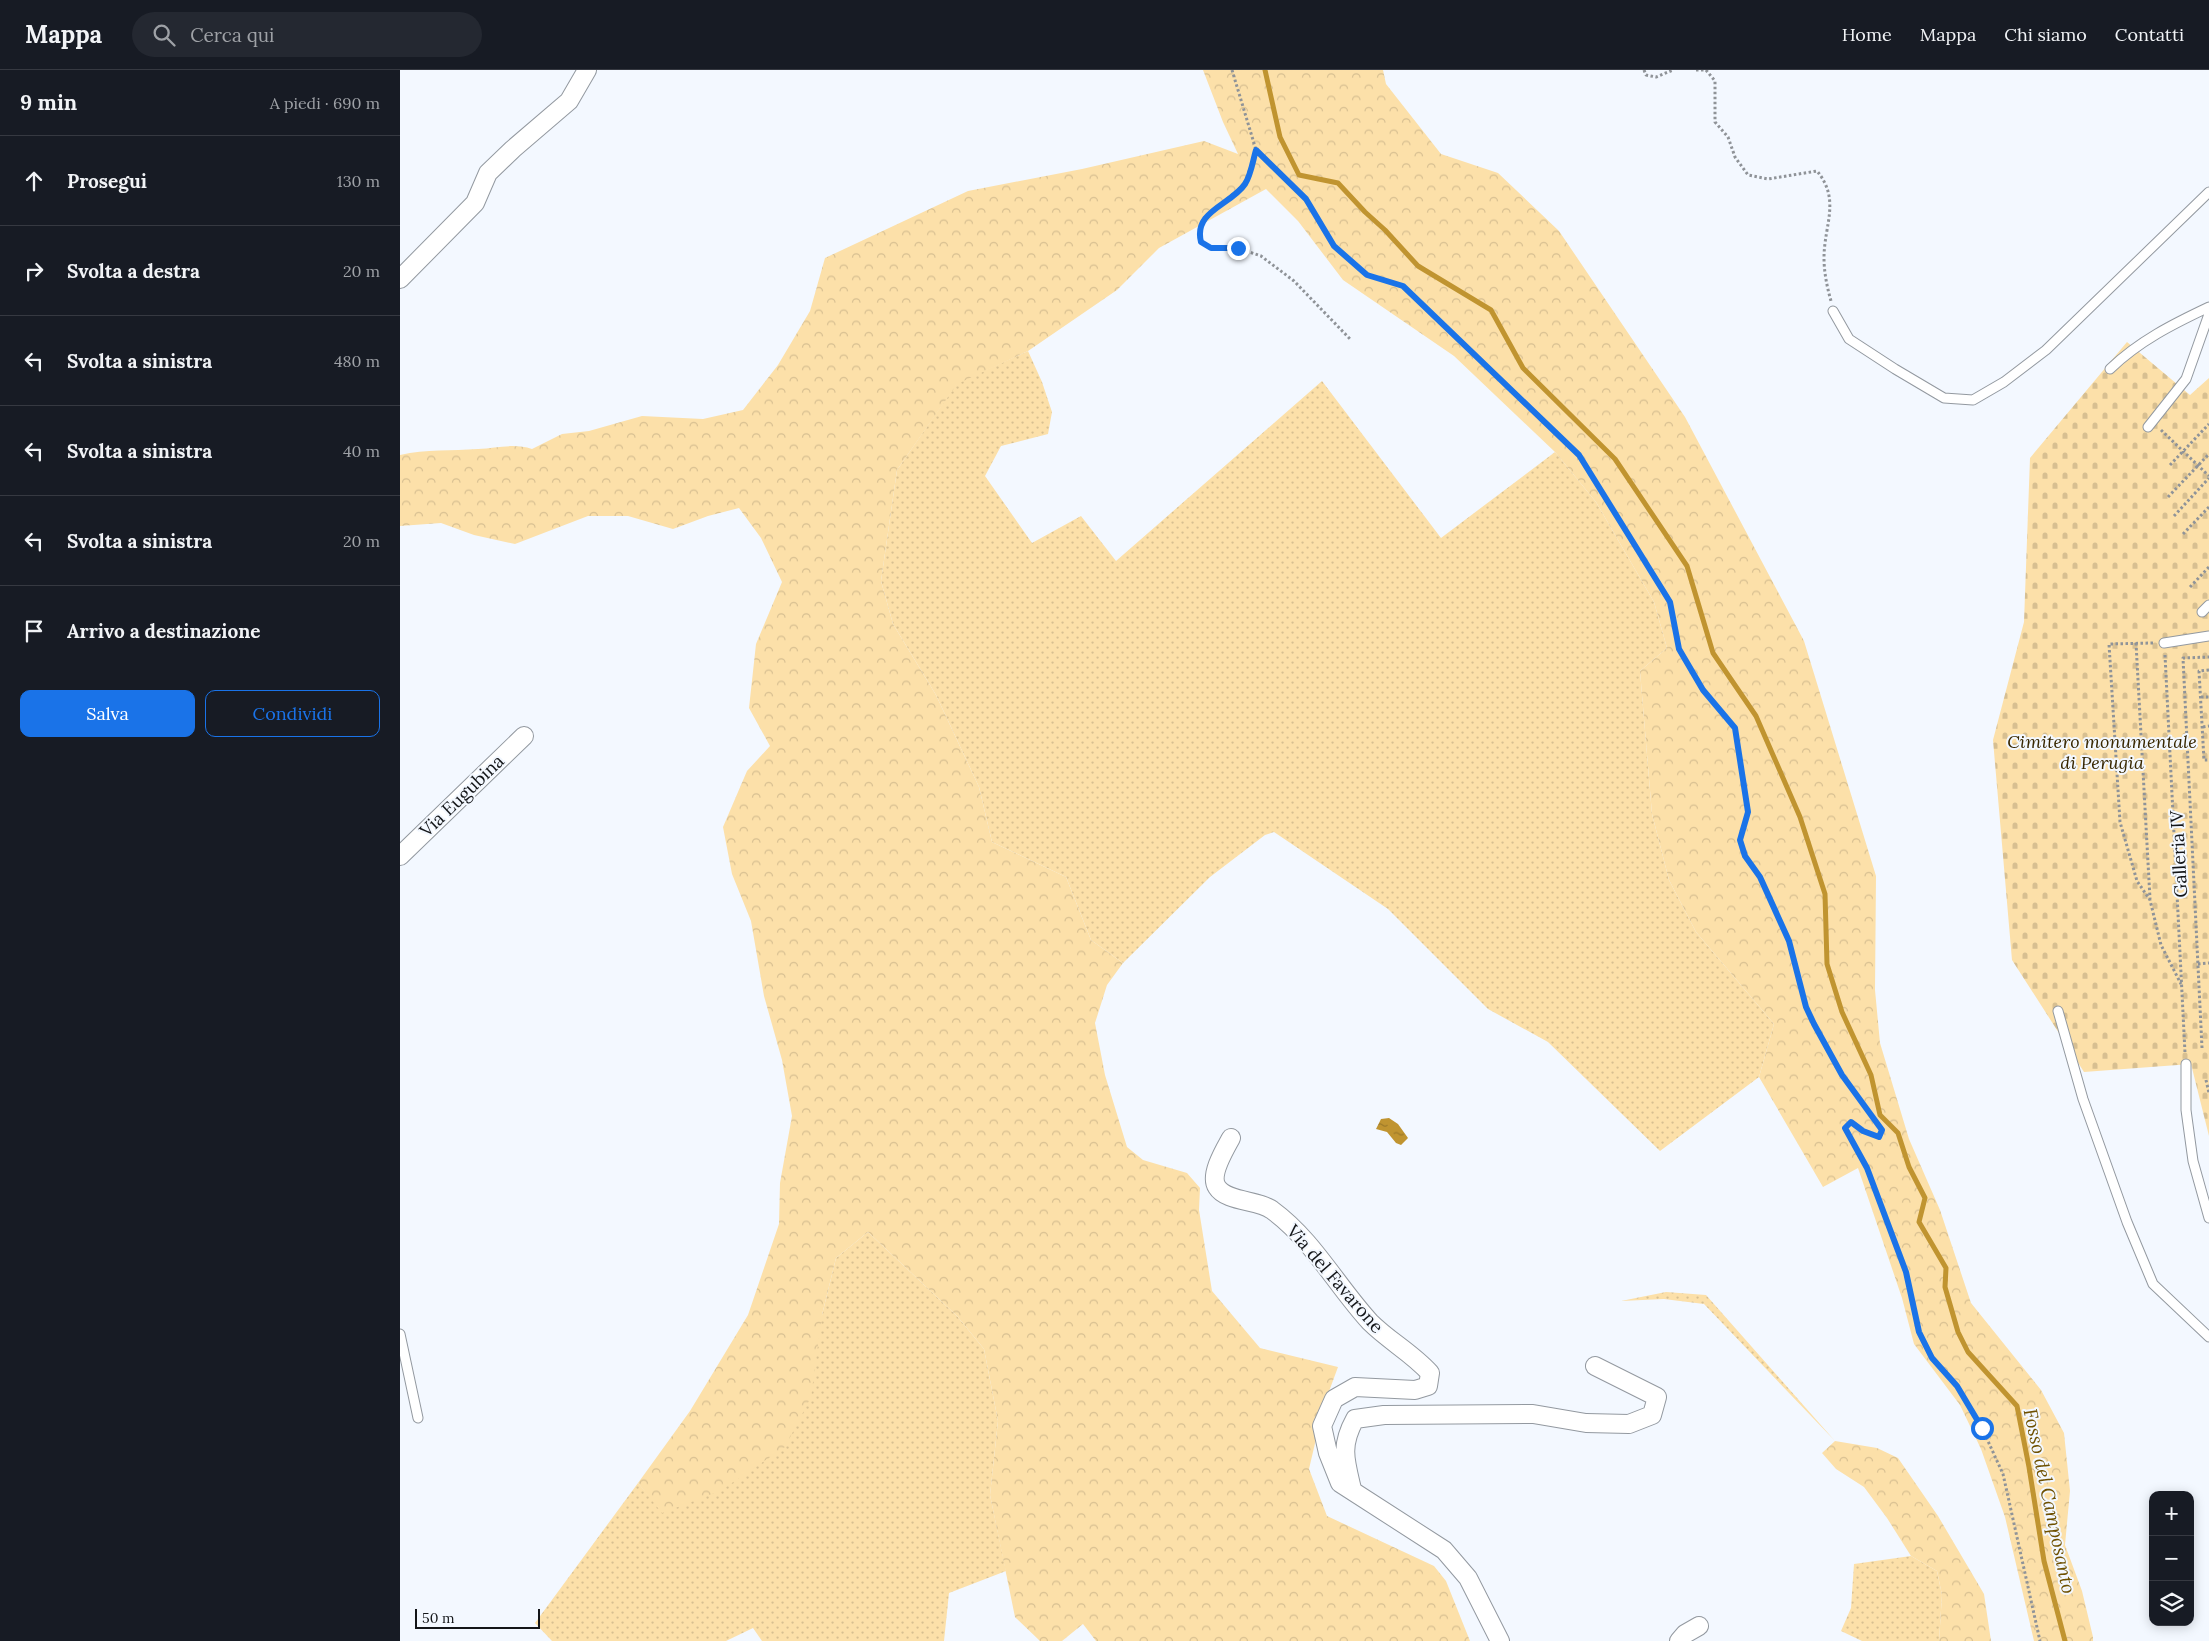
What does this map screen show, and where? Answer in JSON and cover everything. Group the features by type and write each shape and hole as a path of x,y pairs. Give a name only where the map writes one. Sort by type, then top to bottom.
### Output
{"street":[{"path":"400,279 476,203 488,173 513,149 570,102 587,70"},
{"name":"Via Eugubina","path":"400,856 524,736"},
{"name":"Via del Favarone","path":"1231,1138 1214,1177 1216,1187 1224,1194 1270,1209 1305,1238 1330,1274 1370,1321 1391,1342 1417,1358 1430,1373 1428,1386 1415,1390 1355,1387 1334,1399 1322,1426 1328,1453 1340,1483 1444,1550 1468,1578 1500,1641"},
{"path":"1352,1492 1344,1454 1347,1434 1355,1418 1384,1415 1533,1414 1586,1423 1629,1424 1652,1415 1657,1397 1595,1366"},
{"path":"1679,1641 1684,1634 1699,1626"}],"lane":[{"path":"1833,311 1849,339 1944,398 1973,400 2004,382 2046,350 2209,192"},
{"path":"2110,369 2126,353 2167,326 2209,307"},
{"path":"2150,424 2186,379 2209,314"},
{"path":"2202,612 2209,605"},
{"path":"2164,643 2209,636"},
{"path":"2058,1010 2083,1099 2127,1222 2153,1284 2209,1337"},
{"path":"2186,1064 2186,1110 2193,1161 2209,1218"},
{"path":"400,1334 418,1418"}],"path":[{"path":"1232,70 1256,150 1306,199 1334,246 1367,275 1403,286 1579,455 1670,602 1679,649 1703,690 1735,728 1748,812 1740,840 1745,856 1760,877 1789,941 1806,1007 1814,1024 1842,1075 1882,1130 1879,1137 1863,1131 1851,1122 1845,1128 1867,1168 1906,1272 1919,1332 1932,1358 1957,1386 1982,1428 2003,1474 2040,1641"},
{"path":"1644,70 1646,75 1656,77 1673,70"},
{"path":"1696,70 1706,70 1716,81 1715,122 1728,137 1735,157 1748,175 1768,179 1817,171 1826,182 1831,206 1824,258 1827,285 1833,311"},
{"path":"1256,150 1245,184 1203,219 1199,232 1201,242 1211,248 1238,248 1261,256 1294,281 1351,340"},
{"path":"2150,424 2198,465 2209,477 2174,516"},
{"path":"2170,465 2209,424"},
{"path":"2168,497 2209,454"},
{"path":"2183,534 2209,507"},
{"path":"2190,587 2209,567"},
{"path":"2136,643 2150,900 2161,945 2181,984"},
{"path":"2150,900 2137,881 2120,822 2109,644 2164,643 2186,1064"},
{"name":"Galleria IV","path":"2202,1048 2184,658 2209,657"},
{"path":"2209,670 2199,671 2204,760 2209,760"},
{"path":"2201,697 2209,697"},
{"path":"2203,727 2209,726"},
{"path":"2198,964 2209,963"},
{"path":"2206,1080 2209,1093"}],"green space":[{"path":"1203,70 1383,70 1386,84 1441,154 1498,173 1559,231 1685,417 1804,641 1876,876 1875,990 1880,1043 1909,1139 1940,1210 1971,1303 2041,1390 2064,1433 2070,1491 2065,1545 2082,1591 2093,1641 2034,1641 2005,1517 1981,1449 1960,1405 1914,1344 1902,1298 1858,1168 1823,1187 1759,1077 1774,1024 1696,932 1669,880 1652,814 1640,671 1667,648 1654,602 1596,502 1555,452 1454,356 1343,280 1298,221 1266,189 1159,248 1117,290 1028,351 957,384 897,470 881,581 893,624 936,695 979,787 992,842 1066,877 1091,940 1123,963 1107,985 1095,1023 1105,1075 1127,1147 1143,1160 1187,1173 1200,1188 1199,1210 1212,1291 1260,1348 1338,1367 1324,1405 1309,1469 1327,1516 1434,1566 1446,1581 1470,1641 1096,1641 1083,1624 1062,1641 1040,1641 1015,1617 990,1495 998,1421 984,1349 957,1316 868,1232 836,1258 822,1315 811,1397 785,1447 720,1491 662,1513 638,1483 690,1411 748,1315 779,1224 780,1183 792,1116 782,1060 764,996 751,921 732,874 723,827 747,771 770,746 749,708 756,644 782,582 761,538 739,508 708,516 673,529 628,516 588,516 515,544 474,535 441,523 400,526 400,455 429,451 505,446 519,446 532,449 562,434 589,431 642,416 703,419 743,410 778,365 810,311 825,258 968,191 1082,169 1204,141 1238,154 1223,122"},
{"name":"Cimitero monumentale di Perugia","path":"2127,342 2190,395 2209,378 2209,1136 2191,1064 2084,1072 2012,960 1993,740 2024,622 2030,458"},
{"path":"1028,351 1042,382 1052,412 1048,434 1001,446 985,476 1032,543 1081,516 1116,561 1322,381 1441,538 1555,452 1596,502 1654,602 1667,648 1640,671 1652,814 1669,880 1696,932 1774,1024 1759,1077 1660,1151 1548,1042 1488,1009 1388,909 1274,832 1265,835 1210,877 1123,963 1091,940 1066,877 992,842 979,787 936,695 893,624 881,581 897,470 957,383"},
{"path":"868,1232 957,1316 984,1349 998,1421 990,1495 1006,1571 949,1593 944,1641 762,1641 753,1628 726,1641 552,1641 535,1623 638,1483 663,1512 822,1315 836,1258"},
{"path":"1666,1292 1706,1295 1835,1441 1704,1304 1664,1299 1621,1301"},
{"path":"1835,1441 1877,1448 1898,1458 1938,1516 1984,1594 1991,1641 1939,1641 1942,1595 1937,1571 1911,1556 1887,1518 1864,1487 1836,1469 1822,1453"},
{"path":"1911,1556 1937,1571 1942,1595 1939,1641 1862,1641 1841,1631 1851,1608 1854,1564"}],"water":[{"path":"1389,1118 1398,1124 1408,1138 1401,1145 1396,1143 1387,1132 1376,1129 1381,1119"}],"waterway":[{"name":"Fosso del Camposanto","path":"1265,70 1280,137 1299,175 1338,183 1418,266 1491,310 1523,368 1615,459 1687,566 1713,653 1756,716 1800,817 1825,894 1827,964 1842,1012 1871,1075 1880,1115 1898,1133 1909,1167 1925,1198 1919,1222 1946,1268 1945,1287 1958,1332 1968,1352 2017,1406 2044,1561 2065,1641"}],"route":[{"path":"1238,248 1211,248 1201,242 1199,232 1203,219 1245,184 1256,150 1306,199 1334,246 1367,275 1403,286 1579,455 1670,602 1679,649 1703,690 1735,728 1748,812 1740,840 1745,856 1760,877 1789,941 1806,1007 1814,1024 1842,1075 1882,1130 1879,1137 1863,1131 1851,1122 1845,1128 1867,1168 1906,1272 1919,1332 1932,1358 1957,1386 1982,1428"}]}
